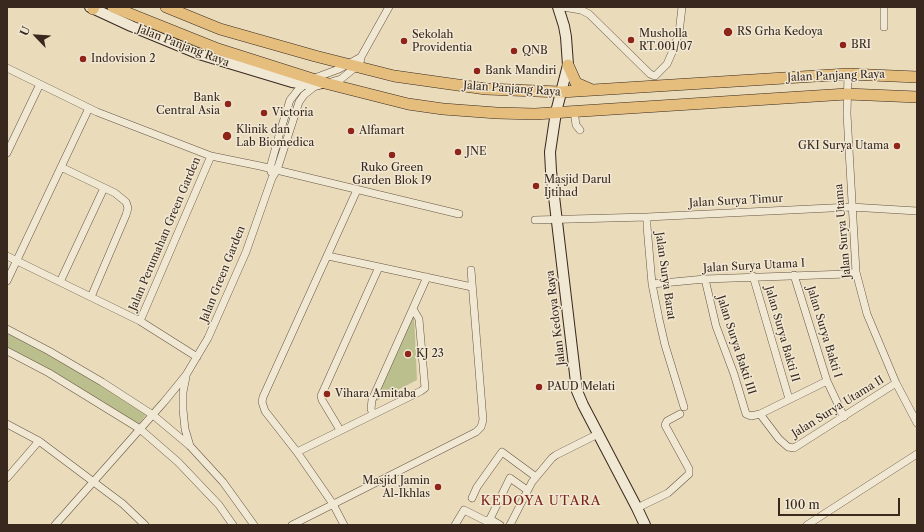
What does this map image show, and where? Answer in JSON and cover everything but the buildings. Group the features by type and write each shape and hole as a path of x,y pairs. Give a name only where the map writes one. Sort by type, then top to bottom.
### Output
{"main road":[{"name":"Jalan Panjang Raya","path":"112,7 218,49 308,82 326,83 408,104 443,109 497,114 535,114 848,94 917,97"},
{"name":"Jalan Panjang Raya","path":"166,7 210,25 242,35 356,62 394,76 486,89 548,92 562,89 592,90 848,74 917,76"},
{"path":"568,65 576,83 592,90"}],"street":[{"path":"356,62 389,7"},
{"name":"Jalan Kedoya Raya","path":"558,7 566,37 568,65 556,112 550,152 550,171 577,391 645,525"},
{"path":"563,7 581,10 589,14 650,74 655,76 667,64 674,48 679,33 682,7"},
{"path":"884,7 884,27"},
{"name":"Jalan Panjang Raya","path":"92,8 199,54 292,82 308,82"},
{"name":"Jalan Green Garden","path":"56,525 153,415 186,375 197,357 221,311 272,178 290,100 298,90 308,82 356,62"},
{"name":"Jalan Green Garden","path":"274,169 299,102 310,90 326,83 341,79 356,62"},
{"name":"Jalan Perumahan Green Garden","path":"7,68 89,108 211,156 274,169 459,214"},
{"name":"Jalan Surya Utama","path":"848,74 847,114 851,207 856,272 867,314 896,383 917,423"},
{"path":"7,153 40,84"},
{"path":"7,281 89,108"},
{"path":"574,111 576,125 580,130"},
{"name":"Jalan Perumahan Green Garden","path":"140,321 211,156"},
{"path":"61,167 122,198 126,202 128,208 91,297"},
{"path":"60,282 104,188"},
{"path":"344,525 333,504 297,452 265,411 262,402 357,190"},
{"name":"Jalan Surya Timur","path":"535,220 647,217 851,207 917,211"},
{"name":"Jalan Surya Barat","path":"647,217 652,284 665,345 684,407"},
{"name":"Jalan Perumahan Green Garden","path":"7,256 140,321 197,357"},
{"path":"328,256 472,287"},
{"path":"340,430 321,396 379,267"},
{"path":"292,525 476,432 481,427 483,420 471,270"},
{"name":"Jalan Surya Utama I","path":"652,284 753,276 847,274 856,272"},
{"name":"Jalan Surya Bakti I","path":"794,275 827,381 844,417"},
{"name":"Jalan Surya Bakti II","path":"753,276 789,399"},
{"path":"373,414 371,405 372,400 427,277"},
{"name":"Jalan Surya Bakti III","path":"705,279 716,326 734,374 746,414 749,416 760,414"},
{"path":"297,452 421,391 424,388 419,319 413,309"},
{"path":"7,329 49,351 102,382 153,415 190,446 223,482 254,525"},
{"path":"7,351 49,373 140,429 178,462 219,505 233,525"},
{"name":"Jalan Green Garden","path":"186,375 183,392 183,410 185,428 190,446"},
{"path":"760,414 827,381"},
{"name":"Jalan Surya Utama II","path":"760,414 788,447 794,448 896,383"},
{"path":"637,508 668,493 689,474 689,469 665,425 667,421 680,414"},
{"path":"7,424 39,441 94,481 123,504 145,525"},
{"path":"512,524 527,490 536,477 556,455 598,434"},
{"path":"7,478 39,441"},
{"path":"472,498 477,487 502,452 536,477"},
{"path":"807,525 917,454"},
{"path":"489,522 510,478 527,490"},
{"path":"454,525 464,510 486,521 500,525"}],"green space":[{"path":"414,313 417,380 374,402"},
{"path":"7,332 81,373 146,415 137,426 7,349"}],"place":[{"name":"RS Grha Kedoya","path":"728,32"},
{"name":"Musholla RT.001/07","path":"631,40"},
{"name":"Sekolah Providentia","path":"404,41"},
{"name":"BRI","path":"843,45"},
{"name":"QNB","path":"514,51"},
{"name":"Indovision 2","path":"83,59"},
{"name":"Bank Mandiri","path":"477,71"},
{"name":"Bank Central Asia","path":"228,104"},
{"name":"Victoria","path":"264,113"},
{"name":"Alfamart","path":"351,131"},
{"name":"Klinik dan Lab Biomedica","path":"227,136"},
{"name":"GKI Surya Utama","path":"897,146"},
{"name":"JNE","path":"458,152"},
{"name":"Ruko Green Garden Blok I9","path":"392,155"},
{"name":"Masjid Darul Ijtihad","path":"536,186"},
{"name":"KJ 23","path":"408,354"},
{"name":"PAUD Melati","path":"539,387"},
{"name":"Vihara Amitaba","path":"327,394"},
{"name":"Masjid Jamin Al-Ikhlas","path":"438,487"}],"district":[{"name":"KEDOYA UTARA","path":"541,501"}]}
